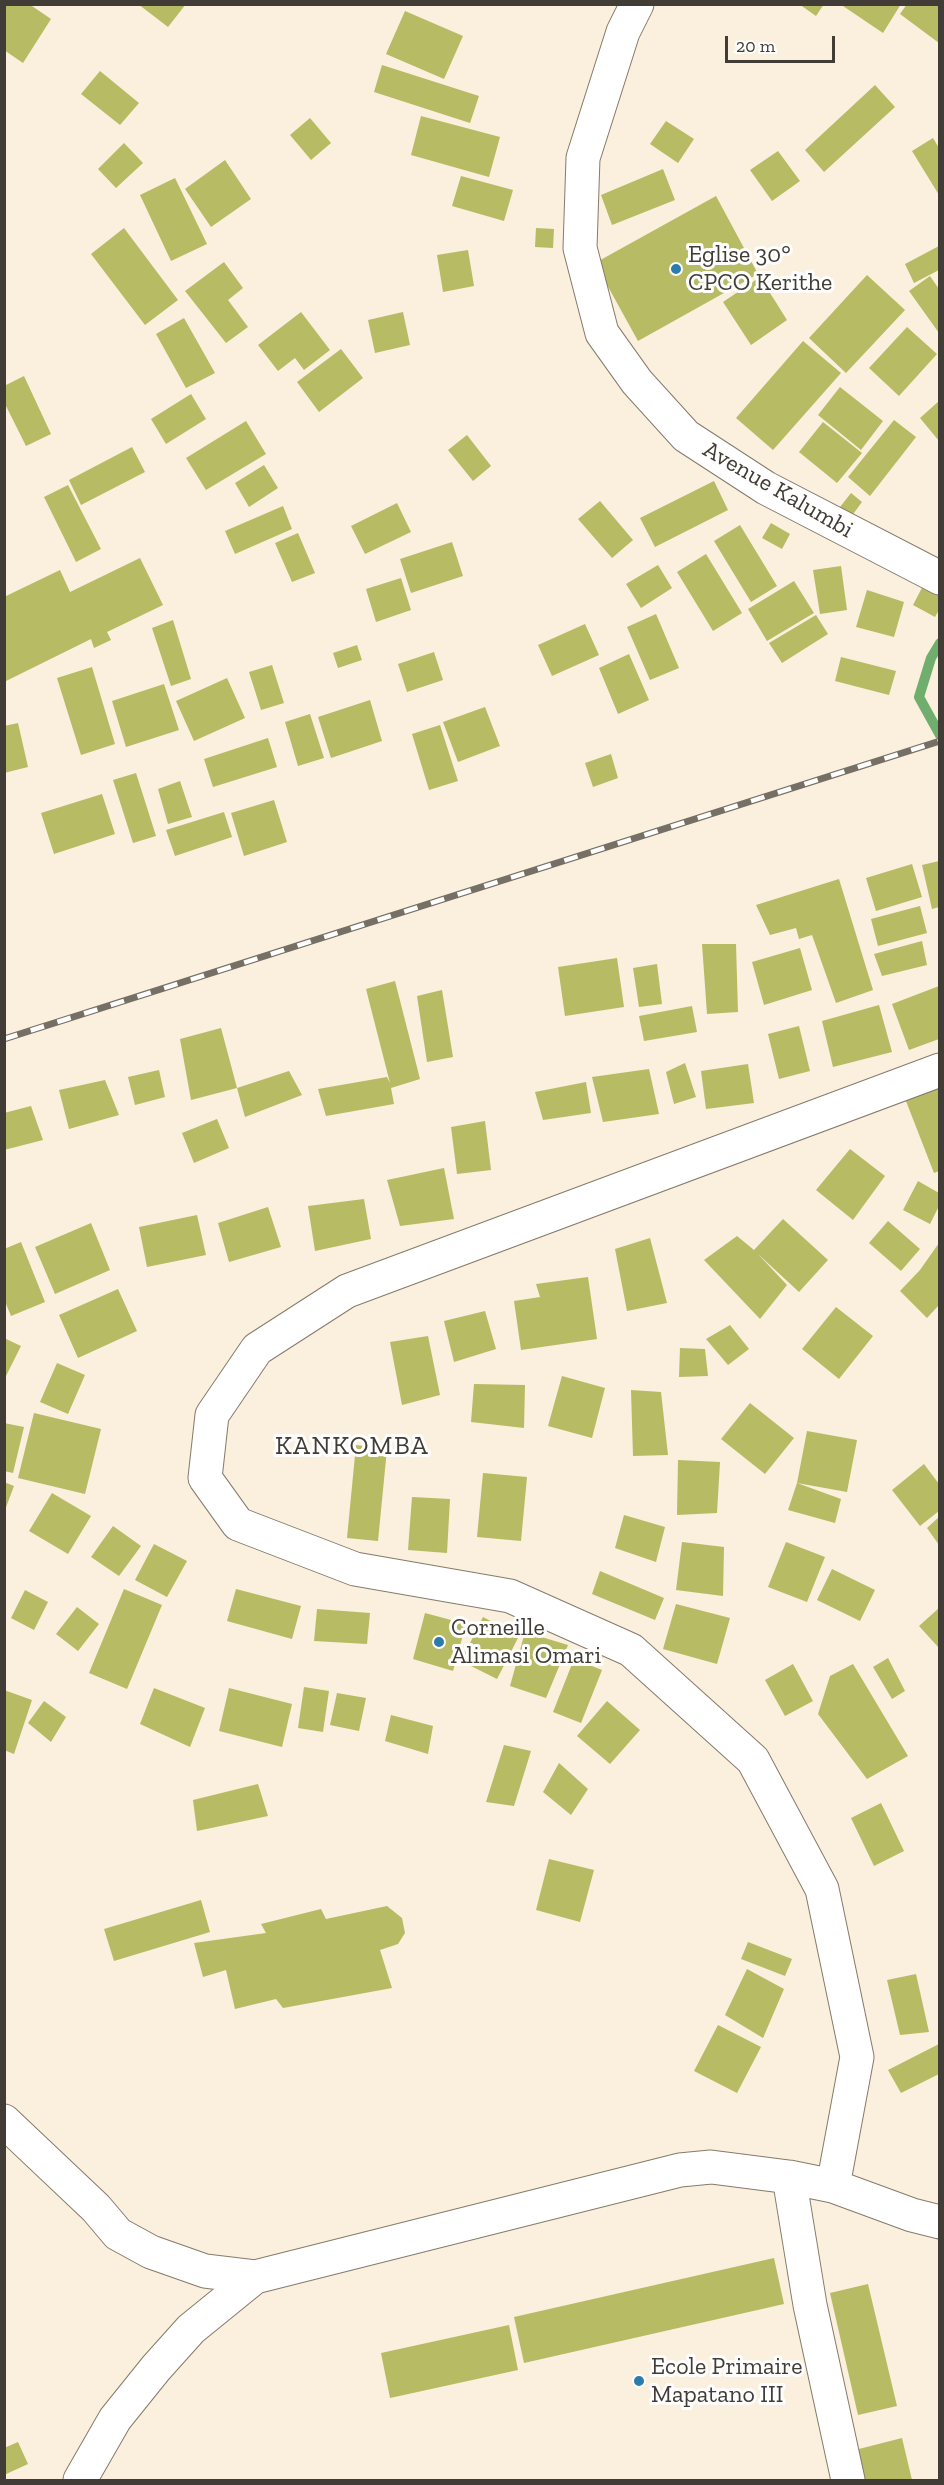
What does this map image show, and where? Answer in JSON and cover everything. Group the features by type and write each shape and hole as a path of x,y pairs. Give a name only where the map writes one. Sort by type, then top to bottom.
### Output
{"street":[{"name":"Avenue Kalumbi","path":"636,4 623,32 584,158 580,248 602,333 637,382 686,436 766,488 939,578"},
{"path":"833,2186 857,2057 822,1889 753,1760 630,1650 510,1596 355,1569 238,1524 205,1478 212,1415 257,1349 347,1291 939,1070"},
{"path":"4,2121 96,2208 118,2234 151,2252 205,2271 255,2277 680,2170 711,2167 789,2177 833,2186 912,2215 939,2222"},
{"path":"789,2177 810,2305 848,2481"},
{"path":"80,2481 115,2419 156,2368 191,2330 255,2277"}],"building":[{"path":"4,4 29,4 51,19 23,63 4,50"},
{"path":"138,4 186,4 168,27"},
{"path":"799,4 824,4 816,16"},
{"path":"840,4 901,4 883,33"},
{"path":"907,4 939,4 939,43 900,14"},
{"path":"405,11 463,36 444,79 386,54"},
{"path":"382,65 479,96 470,123 374,92"},
{"path":"100,71 139,103 120,125 81,94"},
{"path":"875,85 895,107 824,172 805,150"},
{"path":"421,116 500,137 489,177 411,155"},
{"path":"310,118 331,143 311,160 290,135"},
{"path":"666,121 694,139 678,163 650,144"},
{"path":"933,138 939,148 939,195 912,151"},
{"path":"124,143 143,163 116,188 98,169"},
{"path":"778,151 800,181 772,201 750,170"},
{"path":"225,160 251,199 211,227 185,189"},
{"path":"663,169 675,200 612,225 601,195"},
{"path":"461,176 513,190 504,221 452,206"},
{"path":"175,178 207,244 171,261 140,195"},
{"name":"Eglise 30° CPCO Kerithe","path":"716,196 758,274 638,341 595,263"},
{"path":"124,228 178,300 145,325 91,254"},
{"path":"536,228 554,229 553,248 535,247"},
{"path":"939,246 939,270 914,283 905,264"},
{"path":"468,250 474,286 443,292 437,255"},
{"path":"224,262 243,288 228,300 248,327 226,343 185,291"},
{"path":"867,275 905,310 846,373 809,338"},
{"path":"930,276 939,289 939,333 909,291"},
{"path":"760,277 787,320 751,345 723,302"},
{"path":"301,312 330,350 304,370 295,358 278,371 258,345"},
{"path":"403,312 410,345 375,353 368,320"},
{"path":"184,318 215,373 186,388 156,334"},
{"path":"907,327 937,354 899,396 869,368"},
{"path":"803,341 841,373 773,450 736,418"},
{"path":"341,349 363,378 319,412 297,382"},
{"path":"24,376 51,434 26,446 4,402 4,386"},
{"path":"840,387 883,421 861,450 818,415"},
{"path":"191,394 206,419 166,444 151,419"},
{"path":"939,401 939,441 920,418"},
{"path":"894,420 916,437 870,496 848,477"},
{"path":"246,421 266,454 206,490 186,458"},
{"path":"823,422 862,453 837,483 799,452"},
{"path":"467,435 491,466 473,481 448,450"},
{"path":"132,447 145,472 81,505 69,480"},
{"path":"264,465 278,488 249,507 235,483"},
{"path":"714,481 728,510 655,547 640,518"},
{"path":"68,485 101,549 76,562 44,497"},
{"path":"851,493 862,502 851,517 840,507"},
{"path":"600,501 633,540 612,558 578,519"},
{"path":"397,503 411,532 365,554 351,526"},
{"path":"283,506 292,529 235,554 225,531"},
{"path":"771,523 790,534 782,549 762,538"},
{"path":"740,525 777,586 751,602 714,541"},
{"path":"298,533 315,573 292,582 275,543"},
{"path":"452,542 463,576 411,593 400,559"},
{"path":"706,554 742,613 713,631 677,572"},
{"path":"140,558 163,605 107,632 111,640 94,648 91,639 4,682 4,597 60,570 70,592"},
{"path":"658,565 672,588 641,608 626,584"},
{"path":"841,566 847,610 820,614 813,570"},
{"path":"401,578 411,610 376,622 366,589"},
{"path":"794,581 814,613 767,641 748,609"},
{"path":"925,582 939,590 939,610 935,617 913,605"},
{"path":"867,590 904,602 894,637 856,627"},
{"path":"656,614 679,668 650,680 627,627"},
{"path":"816,615 828,634 782,663 769,643"},
{"path":"173,620 191,679 171,686 152,628"},
{"path":"585,624 599,655 552,676 538,645"},
{"path":"357,645 362,660 338,668 333,653"},
{"path":"434,652 443,680 407,692 398,664"},
{"path":"629,654 649,700 618,714 599,668"},
{"path":"841,657 896,671 889,695 835,681"},
{"path":"272,665 284,703 261,710 249,672"},
{"path":"92,667 115,744 81,755 57,678"},
{"path":"227,678 245,718 194,741 176,701"},
{"path":"164,684 179,730 126,747 112,701"},
{"path":"370,700 382,741 331,758 318,717"},
{"path":"485,707 500,746 458,762 443,722"},
{"path":"310,714 324,758 298,766 285,722"},
{"path":"18,723 28,767 4,773 4,726"},
{"path":"440,725 458,781 429,790 412,734"},
{"path":"268,738 277,767 213,787 204,759"},
{"path":"611,754 618,778 593,787 585,763"},
{"path":"136,773 156,836 133,843 113,780"},
{"path":"180,781 192,817 168,824 158,789"},
{"path":"102,794 115,834 54,854 41,813"},
{"path":"274,800 287,842 244,856 231,813"},
{"path":"224,812 232,837 175,856 166,830"},
{"path":"939,861 939,907 932,909 922,865"},
{"path":"912,864 922,897 876,911 866,878"},
{"path":"839,879 873,990 836,1003 812,935 799,939 796,928 770,935 756,905"},
{"path":"920,906 927,933 878,946 871,919"},
{"path":"922,941 927,965 882,976 874,954"},
{"path":"702,944 736,944 738,1012 707,1014"},
{"path":"800,948 812,990 764,1005 752,962"},
{"path":"617,958 624,1007 565,1016 558,967"},
{"path":"657,964 662,1004 639,1007 633,968"},
{"path":"395,981 420,1079 391,1088 394,1104 326,1116 318,1089 387,1077 390,1083 366,989"},
{"path":"939,986 939,1039 909,1050 892,1004"},
{"path":"442,990 453,1057 427,1062 417,996"},
{"path":"879,1005 892,1052 833,1067 822,1021"},
{"path":"692,1006 697,1032 644,1041 639,1016"},
{"path":"799,1026 810,1071 779,1079 768,1034"},
{"path":"221,1028 237,1088 191,1100 180,1039"},
{"path":"685,1063 696,1097 674,1104 666,1072"},
{"path":"748,1064 754,1103 706,1109 701,1071"},
{"path":"649,1069 659,1114 603,1122 592,1077"},
{"path":"159,1070 165,1097 135,1105 128,1077"},
{"path":"289,1071 302,1095 245,1117 237,1088"},
{"path":"105,1080 119,1115 69,1129 59,1090"},
{"path":"586,1082 591,1113 543,1120 535,1092"},
{"path":"939,1082 939,1171 934,1173 904,1096"},
{"path":"31,1106 43,1140 4,1150 4,1113"},
{"path":"217,1119 229,1148 194,1163 182,1133"},
{"path":"485,1121 491,1170 457,1174 451,1127"},
{"path":"850,1149 885,1176 853,1220 816,1190"},
{"path":"444,1168 454,1219 400,1226 387,1180"},
{"path":"918,1181 939,1193 939,1206 930,1224 903,1210"},
{"path":"364,1199 371,1239 315,1251 308,1206"},
{"path":"268,1207 281,1247 229,1262 218,1223"},
{"path":"197,1215 206,1255 147,1267 139,1227"},
{"path":"783,1219 828,1260 799,1292 758,1254 787,1285 760,1319 704,1260 737,1236 754,1250"},
{"path":"888,1221 920,1249 901,1271 869,1243"},
{"path":"91,1223 110,1270 55,1294 35,1247"},
{"path":"650,1238 667,1303 627,1311 615,1249"},
{"path":"21,1242 45,1302 11,1316 4,1299 4,1249"},
{"path":"939,1243 939,1305 927,1318 900,1291 920,1270"},
{"path":"588,1277 597,1339 521,1350 514,1301 540,1297 536,1284"},
{"path":"118,1289 137,1331 78,1358 59,1315"},
{"path":"836,1307 873,1336 839,1379 802,1349"},
{"path":"485,1311 496,1349 454,1362 444,1321"},
{"path":"730,1325 749,1349 728,1365 706,1339"},
{"path":"428,1336 440,1395 402,1405 390,1342"},
{"path":"4,1338 21,1346 4,1380"},
{"path":"680,1348 705,1349 708,1376 679,1377"},
{"path":"57,1363 85,1375 68,1414 40,1402"},
{"path":"562,1376 605,1388 592,1438 548,1426"},
{"path":"474,1384 525,1385 524,1428 471,1422"},
{"path":"631,1390 661,1392 668,1455 633,1456"},
{"path":"750,1403 794,1438 765,1474 721,1439"},
{"path":"34,1413 101,1429 85,1494 18,1478"},
{"path":"4,1423 24,1427 13,1473 4,1471"},
{"path":"807,1431 857,1440 847,1492 797,1483"},
{"path":"356,1445 387,1449 378,1541 347,1538"},
{"path":"678,1460 720,1462 717,1513 677,1515"},
{"path":"924,1464 939,1484 939,1511 920,1526 892,1490"},
{"path":"483,1473 527,1477 521,1541 477,1537"},
{"path":"4,1482 14,1486 5,1510 4,1510"},
{"path":"797,1483 841,1499 835,1523 788,1510"},
{"path":"52,1493 91,1516 68,1554 29,1531"},
{"path":"412,1497 450,1499 447,1553 408,1550"},
{"path":"624,1515 665,1527 656,1562 615,1548"},
{"path":"939,1517 939,1545 927,1528"},
{"path":"113,1526 141,1546 119,1576 91,1557"},
{"path":"682,1542 724,1547 723,1596 676,1590"},
{"path":"786,1542 825,1557 807,1602 768,1587"},
{"path":"154,1544 187,1561 167,1597 135,1580"},
{"path":"832,1569 875,1590 860,1621 817,1600"},
{"path":"600,1571 664,1598 655,1620 592,1594"},
{"path":"124,1589 162,1605 127,1689 89,1673"},
{"path":"236,1589 301,1606 292,1639 227,1621"},
{"path":"25,1590 48,1602 34,1630 11,1618"},
{"path":"676,1604 730,1618 717,1664 663,1649"},
{"path":"77,1607 99,1624 78,1651 56,1634"},
{"path":"939,1608 939,1648 919,1626"},
{"path":"317,1609 370,1613 367,1644 314,1641"},
{"name":"Corneille Alimasi Omari","path":"425,1613 466,1624 453,1671 413,1659"},
{"path":"483,1617 519,1636 497,1679 461,1661"},
{"path":"525,1632 568,1645 546,1698 510,1686"},
{"path":"888,1658 905,1691 892,1699 873,1667"},
{"path":"574,1659 602,1670 581,1723 553,1712"},
{"path":"793,1664 813,1701 785,1716 765,1680"},
{"path":"853,1664 908,1756 867,1779 818,1714 830,1676"},
{"path":"304,1687 329,1691 323,1732 298,1728"},
{"path":"154,1688 205,1708 190,1747 140,1724"},
{"path":"229,1688 292,1704 282,1747 219,1731"},
{"path":"4,1690 32,1700 14,1754 4,1750"},
{"path":"337,1693 366,1698 359,1731 330,1725"},
{"path":"44,1701 66,1717 51,1742 28,1723"},
{"path":"607,1701 640,1730 610,1764 577,1736"},
{"path":"391,1715 433,1726 428,1754 385,1741"},
{"path":"504,1745 531,1751 514,1806 486,1802"},
{"path":"559,1763 588,1789 571,1815 543,1792"},
{"path":"258,1784 268,1816 197,1831 193,1800"},
{"path":"881,1803 904,1851 874,1866 851,1818"},
{"path":"549,1859 594,1870 580,1922 536,1910"},
{"path":"201,1900 210,1932 114,1961 104,1929"},
{"path":"387,1906 402,1918 405,1933 398,1944 380,1950 392,1988 283,2008 276,1999 235,2009 226,1970 203,1977 194,1943 266,1933 261,1924 321,1909 326,1919"},
{"path":"748,1942 792,1959 785,1976 741,1959"},
{"path":"747,1969 784,1989 763,2038 725,2015"},
{"path":"916,1974 929,2032 900,2035 887,1980"},
{"path":"718,2025 761,2047 737,2093 694,2071"},
{"path":"939,2044 939,2074 901,2093 888,2070"},
{"path":"774,2258 784,2304 524,2363 514,2317"},
{"path":"868,2284 897,2406 858,2415 830,2293"},
{"path":"509,2325 518,2370 390,2398 381,2353"},
{"path":"902,2438 912,2480 862,2480 855,2450"},
{"path":"18,2442 28,2464 4,2475 4,2448"}],"waterway":[{"path":"940,643 931,658 919,697 940,735"}],"railway":[{"path":"4,1039 940,741"}],"place":[{"name":"Eglise 30° CPCO Kerithe","path":"676,269"},
{"name":"Corneille Alimasi Omari","path":"439,1642"},
{"name":"Ecole Primaire Mapatano III","path":"639,2381"}],"district":[{"name":"KANKOMBA","path":"352,1447"}]}
